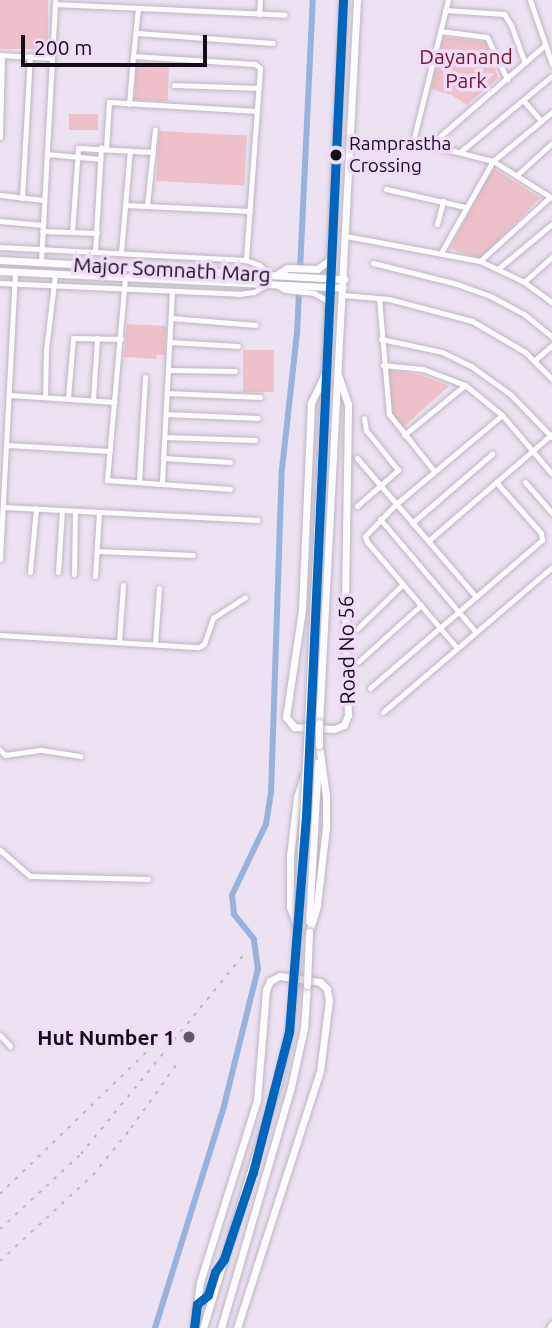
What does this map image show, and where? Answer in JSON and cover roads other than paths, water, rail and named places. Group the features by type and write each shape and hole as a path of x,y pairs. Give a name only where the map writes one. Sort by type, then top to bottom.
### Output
{"main road":[{"path":"203,1328 277,1085 289,1032 294,985 299,933 343,0"},
{"path":"194,1328 200,1282 257,1100 266,990 270,981 279,976 320,982 327,989 329,1000 320,1071 238,1327 222,1325 291,1087 304,1028 307,985 309,932 317,905 326,827 327,796 318,745 357,0"},
{"path":"316,272 330,255 345,251"},
{"name":"Major Somnath Marg","path":"0,260 279,273 316,272 344,279"},
{"name":"Major Somnath Marg","path":"0,271 314,289 328,287 343,292"},
{"path":"326,326 341,327"},
{"name":"Road No 56","path":"324,376 311,403 302,610 286,718 294,727 334,729 344,724 348,715 345,600 348,404 338,376"},
{"path":"299,933 290,906 290,856 297,797 307,765"},
{"path":"197,1304 208,1295 215,1272 224,1259"}],"street":[{"path":"259,14 260,0"},
{"path":"448,0 413,141 493,161 518,174 551,198 480,261"},
{"path":"530,0 552,64"},
{"path":"41,262 55,2 285,15"},
{"path":"129,104 138,8"},
{"path":"445,10 504,14 511,25 525,63"},
{"path":"440,32 487,37 507,79"},
{"path":"137,33 273,43"},
{"path":"430,145 544,46"},
{"path":"0,137 1,55 52,58"},
{"path":"22,198 30,56"},
{"path":"133,56 255,64 260,68 246,260"},
{"path":"460,152 552,76"},
{"path":"174,85 260,89"},
{"path":"523,100 541,121"},
{"path":"95,251 101,159 109,102 257,111"},
{"path":"442,251 493,161 552,112"},
{"path":"148,205 155,129"},
{"path":"518,174 549,145 552,153"},
{"path":"72,232 78,148 104,147 153,152"},
{"path":"121,251 130,150"},
{"path":"47,154 101,159"},
{"path":"386,189 466,207"},
{"path":"0,195 44,200"},
{"path":"437,224 443,201"},
{"path":"125,205 250,211"},
{"path":"0,221 97,233"},
{"path":"499,268 552,224"},
{"path":"346,236 442,251 480,261 499,268 550,298"},
{"path":"0,247 121,251 246,260 279,273"},
{"path":"524,282 552,257"},
{"path":"373,263 457,284 492,297 524,314 552,337"},
{"path":"0,559 15,272"},
{"path":"45,397 46,350 55,274"},
{"path":"125,278 107,480 230,488"},
{"path":"0,283 248,293 278,286"},
{"path":"314,289 328,301"},
{"path":"163,484 173,291"},
{"path":"343,292 472,321 502,337 535,360 552,379"},
{"path":"379,298 389,414 434,471"},
{"path":"171,318 256,326"},
{"path":"68,398 73,338 121,339"},
{"path":"93,400 97,338"},
{"path":"382,340 429,348 460,359 494,380 552,435 428,541"},
{"path":"170,342 238,346"},
{"path":"535,360 552,345"},
{"path":"383,365 423,369 465,385 502,415 552,474"},
{"path":"169,370 235,371"},
{"path":"139,482 145,377"},
{"path":"404,435 465,385"},
{"path":"167,393 260,397"},
{"path":"10,395 115,402"},
{"path":"166,414 258,418"},
{"path":"457,648 365,539 367,531 396,504 502,415"},
{"path":"357,506 398,468 366,430 364,418"},
{"path":"165,436 255,440"},
{"path":"7,444 110,451"},
{"path":"412,523 492,454"},
{"path":"163,458 230,462"},
{"path":"357,458 476,597"},
{"path":"370,688 542,540 541,533 496,482"},
{"path":"525,482 552,513"},
{"path":"3,507 258,520"},
{"path":"30,572 36,508"},
{"path":"58,572 62,510"},
{"path":"74,574 75,511"},
{"path":"95,576 99,512"},
{"path":"380,519 476,632"},
{"path":"97,551 193,555"},
{"path":"383,712 552,567"},
{"path":"357,629 403,584"},
{"path":"119,642 122,585"},
{"path":"155,644 159,588"},
{"path":"0,635 199,647 204,643 212,618 244,597"},
{"path":"358,662 421,605"},
{"path":"0,750 5,755 42,750 81,756"},
{"path":"0,850 30,876 148,879"},
{"path":"0,1035 10,1046"}],"waterway":[{"path":"155,1328 224,1106 258,969 254,939 234,914 232,895 266,824 271,793 282,469 297,334 313,0"}],"railway":[{"path":"0,1229 81,1154 244,954"},
{"path":"0,1194 158,1041"},
{"path":"0,1261 93,1175 179,1061"}],"place":[{"name":"Ramprastha Crossing","path":"336,155"},
{"name":"Hut Number 1","path":"189,1037"}],"park label":[{"name":"Dayanand Park","path":"466,68"}]}
